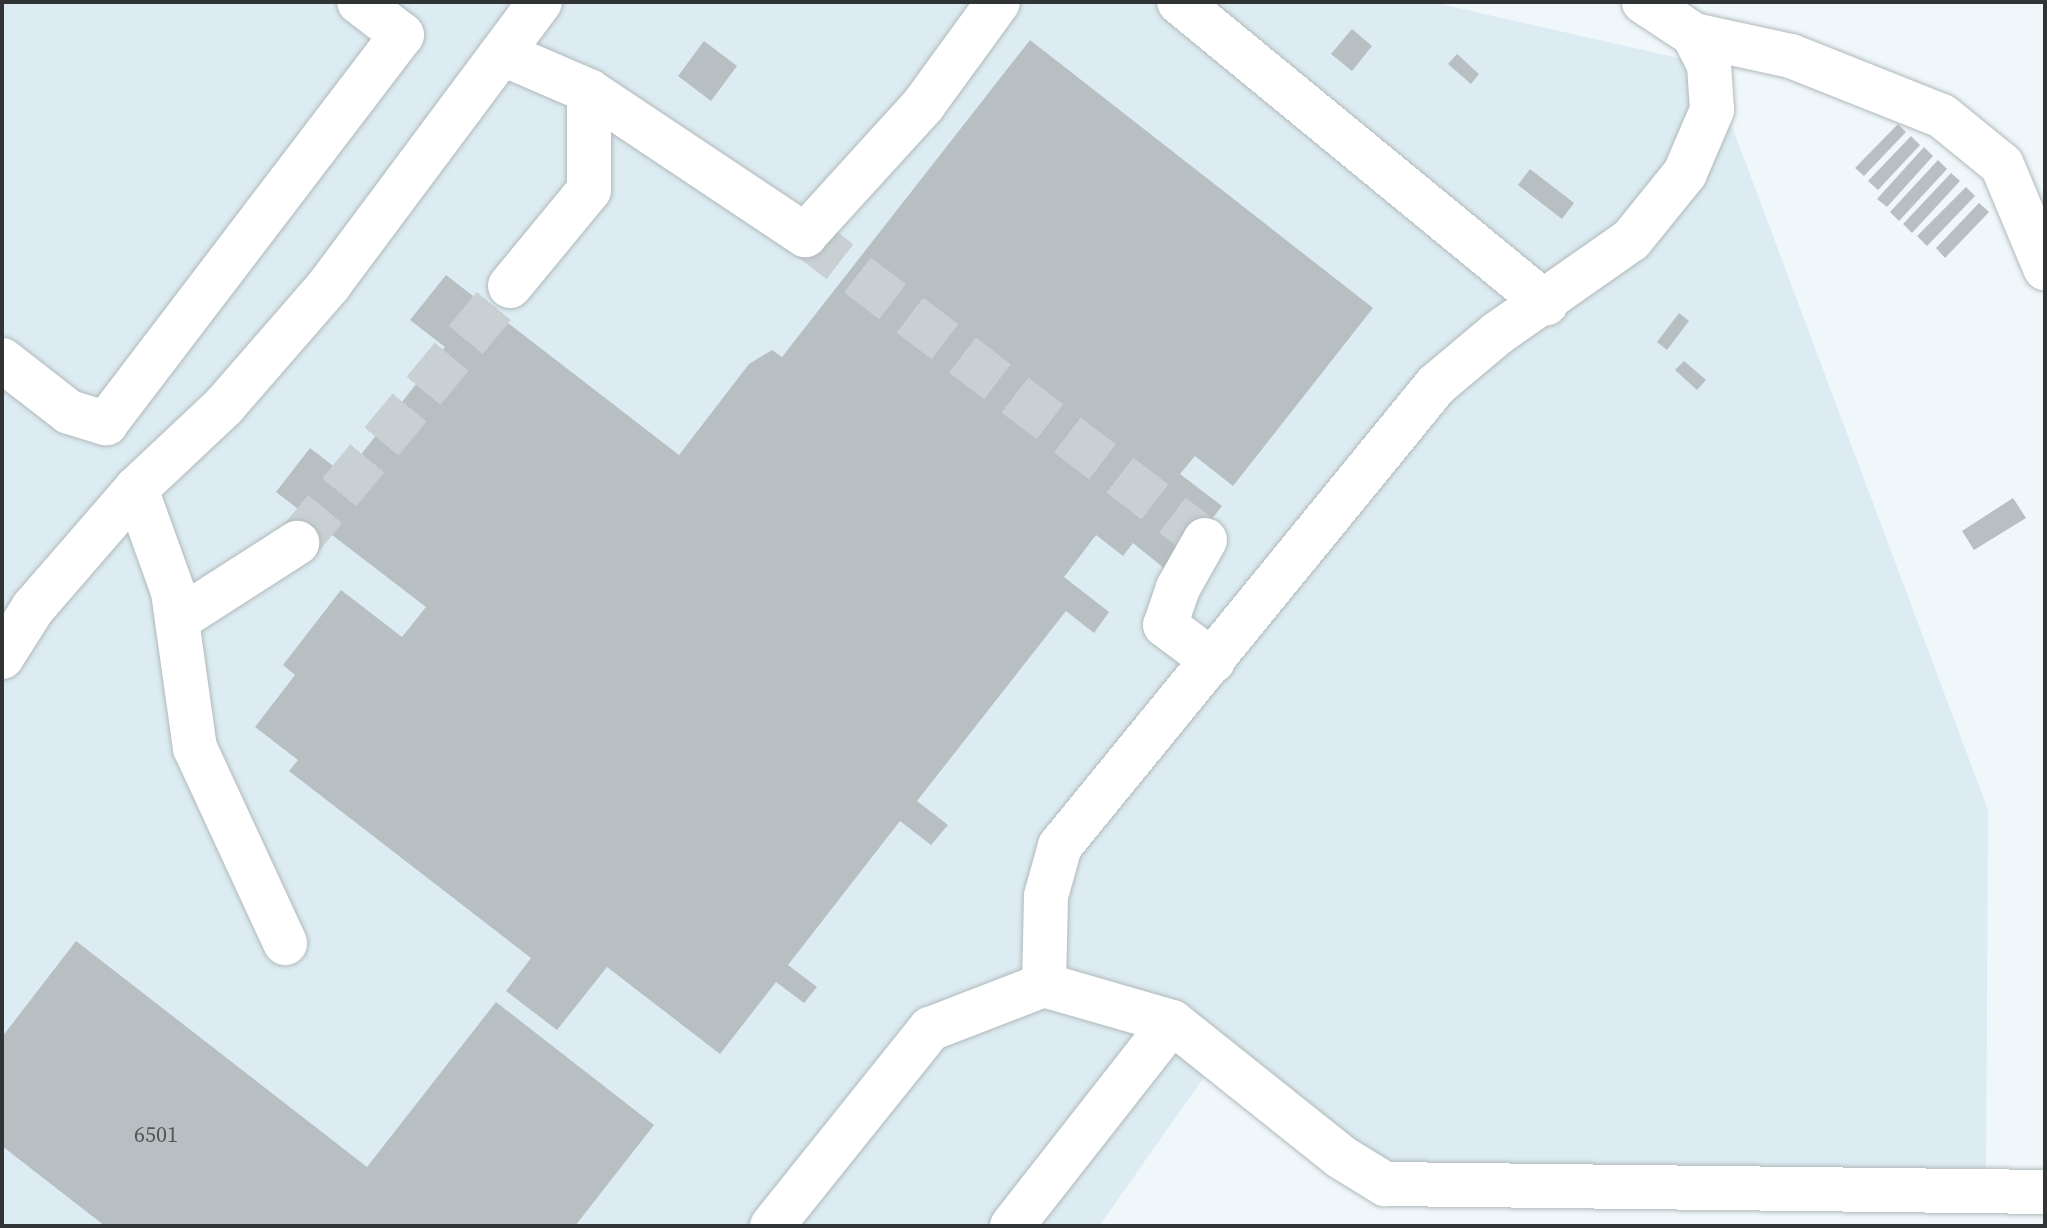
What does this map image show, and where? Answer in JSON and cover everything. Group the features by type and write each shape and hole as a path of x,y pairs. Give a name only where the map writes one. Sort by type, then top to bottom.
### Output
{"street":[{"path":"2,360 69,412 106,423 402,35 359,2"},
{"path":"2,657 33,608 136,489 224,406 329,285 540,2"},
{"path":"503,54 589,91 805,235 924,104 998,2"},
{"path":"1179,2 1546,303"},
{"path":"1644,2 1694,35 1791,56 1942,116 2002,165 2045,268"},
{"path":"1044,985 1046,896 1060,846 1436,385 1498,333 1546,303 1631,240 1685,173 1712,110 1709,65 1694,35"},
{"path":"510,286 589,190 589,91"},
{"path":"136,489 173,592 195,748 285,943"},
{"path":"1205,540 1178,588 1165,625 1213,661"},
{"path":"177,620 297,543"},
{"path":"772,1226 930,1029 1044,985 1172,1022 1341,1157 1385,1184 2045,1192"},
{"path":"1012,1226 1172,1022"}],"shaded area":[{"path":"2,2 1432,2 1709,65 1988,810 1986,1192 1371,1178 1217,1059 1099,1226 2,1226"}],"building":[{"path":"1352,29 1372,46 1352,71 1331,54"},
{"path":"1030,40 1373,308 1233,486 1195,456 1180,474 1222,506 1170,573 1133,543 1123,556 1096,535 1064,577 1109,612 1094,633 1066,611 917,801 948,825 931,845 900,821 788,965 817,987 804,1003 776,982 720,1054 607,967 557,1030 506,991 531,958 289,771 298,760 255,727 295,675 283,665 341,590 402,637 426,607 276,492 310,448 345,475 445,347 410,320 446,275 679,455 749,364 772,350 782,357"},
{"path":"704,41 737,66 711,101 678,76"},
{"path":"1457,54 1479,74 1471,84 1448,64"},
{"path":"1898,124 1906,132 1864,176 1855,168"},
{"path":"1911,136 1920,145 1878,190 1868,181"},
{"path":"1924,147 1933,156 1887,207 1877,199"},
{"path":"1938,160 1947,169 1899,221 1890,212"},
{"path":"1530,169 1574,203 1562,219 1518,185"},
{"path":"1951,173 1960,181 1912,233 1903,224"},
{"path":"1966,187 1975,196 1927,246 1917,236"},
{"path":"1979,203 1989,212 1945,258 1936,248"},
{"path":"1679,313 1689,321 1667,350 1657,342"},
{"path":"1684,361 1706,380 1697,390 1675,370"},
{"path":"2013,498 2026,518 1974,550 1962,531"},
{"path":"76,941 367,1167 496,1002 654,1125 575,1226 105,1226 2,1146 2,1037"}],"tunnel":[{"path":"805,235 1205,540"},
{"path":"297,543 510,286"}]}
